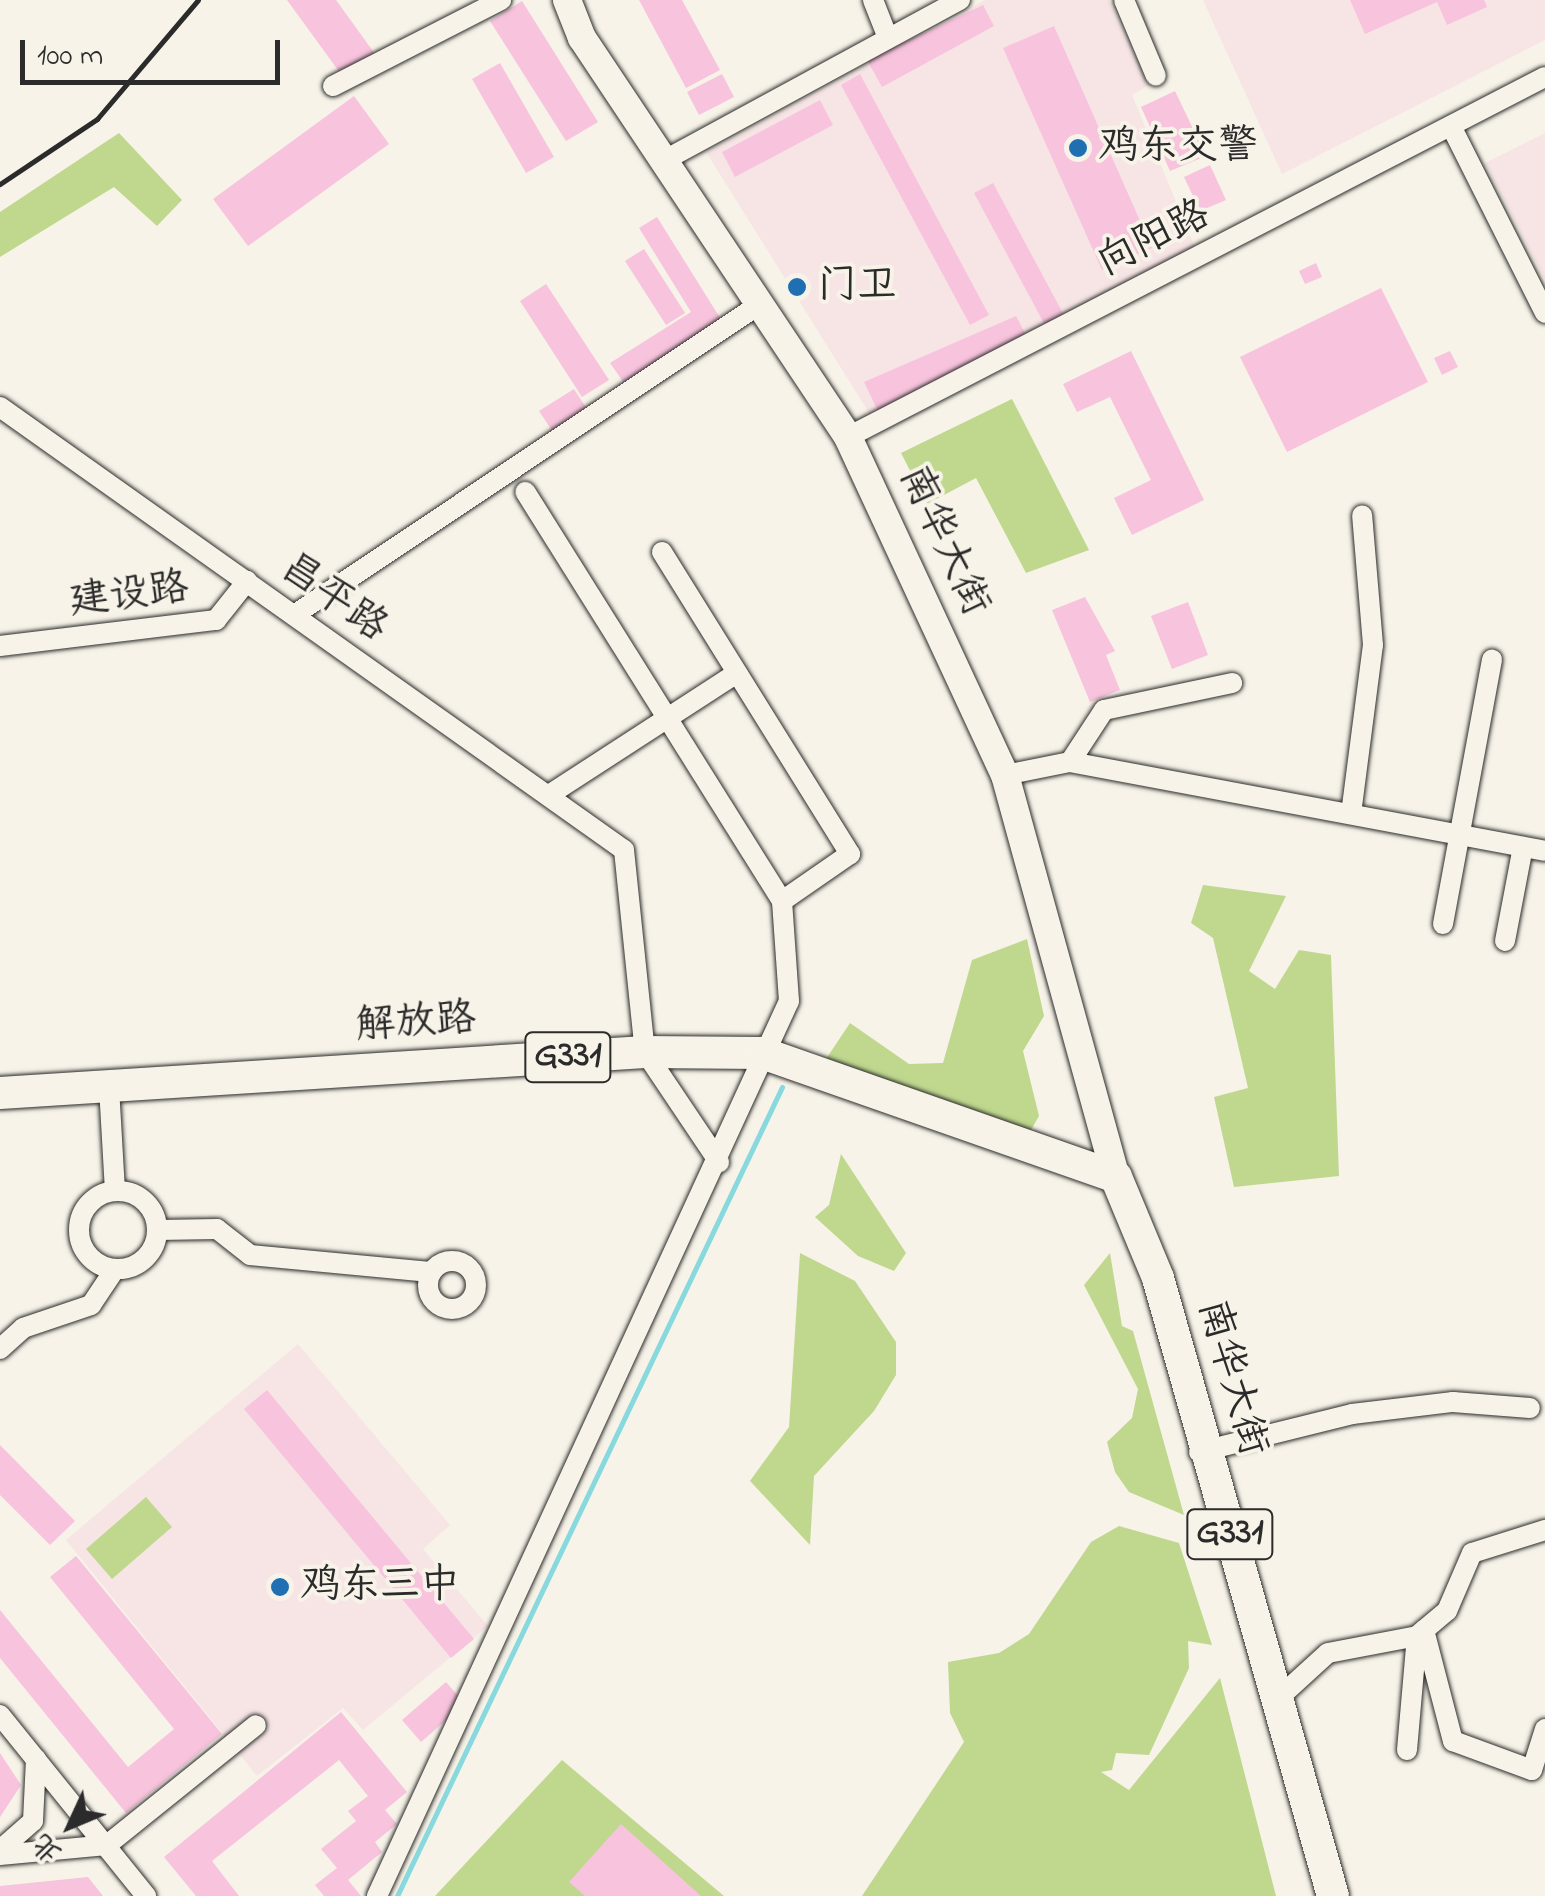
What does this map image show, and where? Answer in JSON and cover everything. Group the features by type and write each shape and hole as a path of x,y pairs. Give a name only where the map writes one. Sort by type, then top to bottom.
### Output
{"highway":[{"name":"解放路","path":"0,1093 645,1052 762,1053 1116,1177"},
{"name":"南华大街","path":"1116,1177 1136,1210 1271,1705 1333,1896"},
{"name":"南华大街","path":"1271,1705 1315,1896"}],"main road":[{"name":"南华大街","path":"567,0 582,38 848,437 1006,776 1116,1177"}],"street":[{"path":"332,86 501,0"},
{"path":"873,0 888,38"},
{"path":"664,160 960,0"},
{"path":"1124,0 1156,76"},
{"name":"向阳路","path":"848,437 1545,77"},
{"path":"1450,126 1545,314"},
{"path":"294,614 760,304"},
{"name":"昌平路","path":"0,407 624,850 645,1052"},
{"path":"377,1896 719,1162 762,1053 789,1001 782,901 526,492"},
{"path":"1351,814 1373,645 1362,515"},
{"path":"662,552 850,854 782,901"},
{"name":"建设路","path":"0,646 216,620 247,581"},
{"path":"1444,924 1492,660"},
{"path":"549,795 738,673"},
{"path":"1070,762 1104,710 1232,683"},
{"path":"1006,776 1070,762 1545,851"},
{"path":"1505,942 1523,846"},
{"path":"645,1052 719,1162"},
{"path":"109,1087 114,1191"},
{"path":"0,1349 23,1328 91,1304 114,1269 149,1254 158,1230 149,1206 114,1191 92,1201 80,1235 91,1258 114,1269"},
{"path":"158,1230 218,1229 250,1255 430,1272"},
{"path":"1200,1451 1352,1414 1453,1402 1530,1408"},
{"path":"1271,1705 1328,1652 1421,1633 1447,1612 1472,1553 1545,1530"},
{"path":"1421,1633 1453,1741 1532,1770 1545,1730"},
{"path":"1407,1750 1421,1633"},
{"path":"0,1715 146,1896"},
{"path":"0,1852 107,1846 256,1725"},
{"path":"0,1852 33,1821 36,1759"}],"shaded area":[{"path":"985,0 1109,0 1149,85 1132,95 1196,250 871,416 706,152"},
{"path":"1203,0 1545,0 1545,40 1282,174"},
{"path":"1545,133 1545,280 1485,163"},
{"name":"鸡东三中","path":"298,1344 450,1525 423,1549 488,1626 363,1730 343,1708 257,1776 66,1540"}],"green space":[{"path":"119,133 182,200 157,226 114,187 0,257 0,212"},
{"path":"1012,399 1089,550 1026,573 976,478 927,504 901,453"},
{"path":"1203,885 1286,896 1249,971 1275,989 1299,950 1331,955 1339,1176 1234,1187 1214,1097 1248,1088 1213,938 1191,923"},
{"path":"1027,939 1044,1016 1023,1051 1039,1116 1023,1144 826,1059 850,1023 909,1064 943,1063 972,960"},
{"path":"841,1154 906,1253 894,1271 858,1256 815,1217 829,1205"},
{"path":"800,1253 855,1281 896,1342 896,1375 874,1411 814,1476 810,1545 750,1481 789,1427"},
{"path":"1110,1253 1122,1326 1133,1331 1184,1515 1129,1492 1115,1472 1107,1442 1132,1418 1138,1389 1084,1285"},
{"path":"146,1497 172,1527 112,1579 86,1549"},
{"path":"1119,1526 1179,1543 1212,1645 1188,1641 1189,1668 1149,1755 1116,1753 1112,1770 1101,1772 1129,1790 1220,1678 1276,1896 862,1896 964,1742 950,1713 948,1662 999,1653 1029,1634 1091,1542"},
{"path":"562,1760 724,1896 435,1896"}],"building":[{"path":"287,0 336,0 375,54 343,77"},
{"path":"639,0 682,0 720,70 686,88"},
{"path":"1350,0 1484,0 1487,7 1447,25 1437,2 1365,34"},
{"path":"522,1 598,122 566,141 490,21"},
{"path":"983,5 994,26 882,87 867,60"},
{"name":"鸡东交警","path":"1054,26 1152,248 1102,270 1003,48"},
{"path":"500,63 554,157 526,173 472,79"},
{"path":"722,74 734,97 699,115 687,92"},
{"path":"860,74 989,315 970,325 841,85"},
{"path":"1175,91 1206,156 1170,171 1141,107"},
{"path":"354,96 389,144 248,246 213,199"},
{"path":"820,100 833,125 735,177 722,152"},
{"path":"1210,165 1226,200 1200,211 1184,177"},
{"path":"993,183 1065,317 1046,327 974,193"},
{"path":"657,217 722,321 624,383 610,363 691,312 639,228"},
{"path":"644,249 685,313 666,325 625,261"},
{"path":"1316,263 1322,277 1305,284 1299,271"},
{"path":"546,284 609,380 582,397 520,301"},
{"path":"1381,288 1428,382 1287,452 1240,357"},
{"path":"1016,316 1026,335 878,411 864,382"},
{"path":"1131,351 1204,500 1132,535 1114,498 1151,480 1110,397 1077,412 1063,384"},
{"path":"1450,351 1458,367 1442,375 1434,358"},
{"path":"574,389 587,409 553,432 539,411"},
{"path":"1085,597 1115,651 1106,655 1120,690 1090,702 1052,610"},
{"path":"1188,602 1208,655 1172,669 1151,616"},
{"path":"267,1390 474,1639 451,1658 244,1409"},
{"path":"0,1445 75,1521 50,1545 0,1495"},
{"path":"76,1556 222,1734 126,1813 0,1658 0,1610 128,1767 174,1729 50,1577"},
{"path":"446,1682 465,1704 421,1742 402,1720"},
{"path":"341,1712 407,1792 385,1810 397,1824 375,1842 382,1852 348,1880 361,1896 324,1896 315,1885 337,1868 321,1849 356,1821 348,1811 368,1796 339,1760 212,1861 239,1896 196,1896 164,1857"},
{"path":"0,1753 21,1785 0,1817"},
{"path":"621,1824 701,1896 585,1896 569,1882"},
{"path":"88,1877 103,1896 0,1896 0,1886"}],"waterway":[{"path":"397,1896 782,1087"}],"railway":[{"path":"0,184 97,119 198,0"}],"place":[{"name":"鸡东交警","path":"1078,148"},
{"name":"门卫","path":"797,287"},
{"name":"鸡东三中","path":"280,1587"}]}
